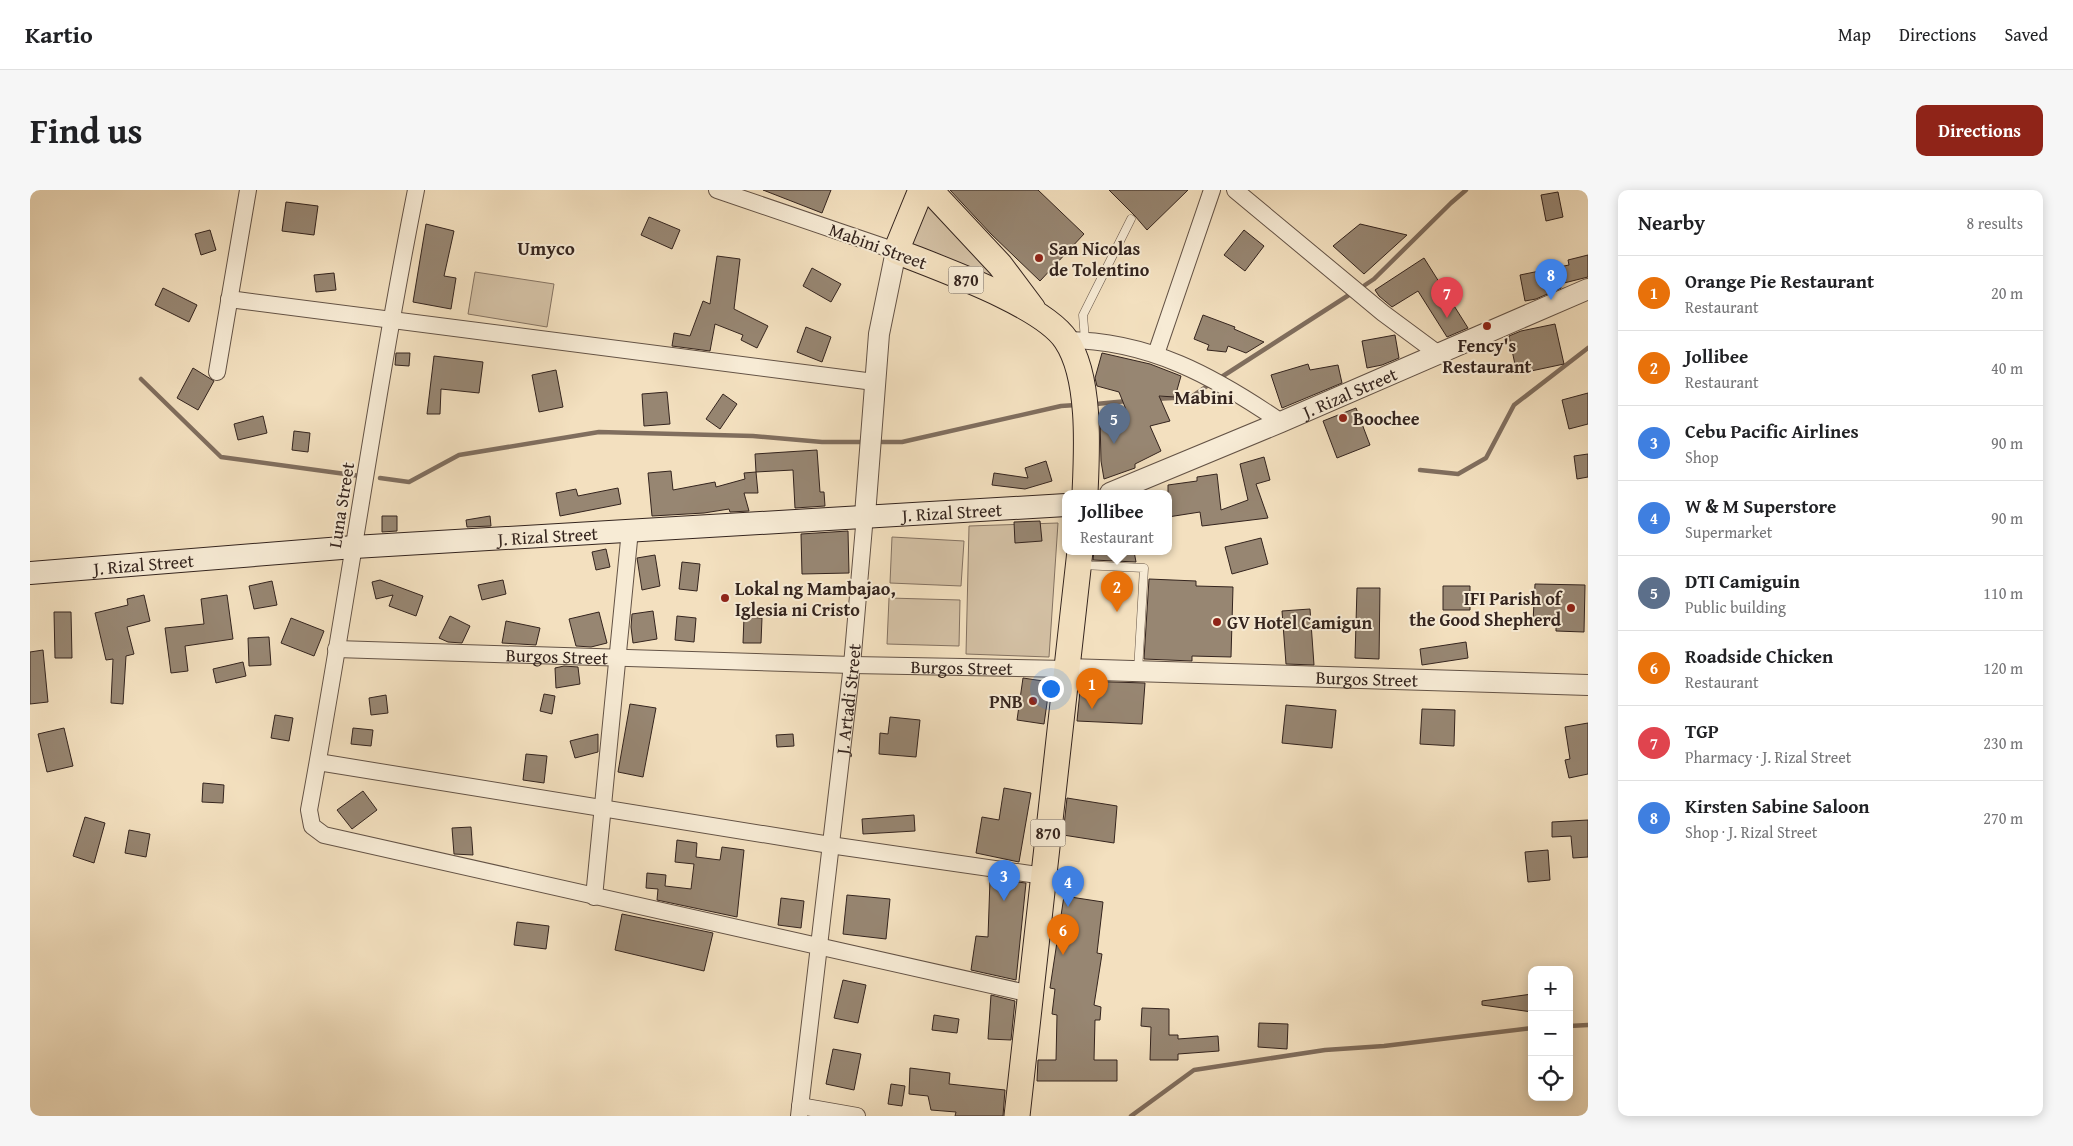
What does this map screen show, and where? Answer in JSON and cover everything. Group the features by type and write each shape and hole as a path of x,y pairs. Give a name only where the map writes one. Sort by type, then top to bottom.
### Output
{"main road":[{"path":"896,251 921,190"},
{"name":"Mabini Street","path":"930,190 1000,265 1035,312"},
{"name":"Mabini Street","path":"896,251 996,293 1035,312 1076,340"},
{"name":"870","path":"1076,340 1076,360 1084,400 1086,433 1085,490"},
{"name":"J. Rizal Street","path":"30,573 354,547 1062,505"},
{"name":"870","path":"1017,1116 1079,558"}],"street":[{"path":"217,372 248,190"},
{"name":"Luna Street","path":"416,190 390,320 354,547 309,810 312,826 324,835 594,897"},
{"name":"Mabini Street","path":"717,190 896,251"},
{"path":"1156,354 1212,190"},
{"path":"1235,190 1383,313 1436,353"},
{"name":"J. Artadi Street","path":"799,1111 852,665 879,334 896,251"},
{"name":"J. Rizal Street","path":"1117,490 1281,422 1436,353 1588,289"},
{"path":"229,299 874,382"},
{"path":"1076,340 1156,354 1228,386 1281,422"},
{"path":"630,530 594,897 1031,994"},
{"name":"Burgos Street","path":"336,649 1588,685"},
{"path":"318,762 830,845 1044,876"},
{"path":"799,1111 857,1116"}],"lane":[{"path":"1076,340 1083,315 1131,219"},
{"path":"1079,558 1144,568 1138,671"}],"shaded area":[{"path":"926,195 1019,296 904,245"},
{"path":"475,272 554,284 547,327 468,314"},
{"path":"1058,523 1049,657 966,654 969,526"},
{"path":"892,537 964,541 961,586 890,583"},
{"path":"889,598 960,600 959,646 887,644"}],"building":[{"path":"763,190 831,190 822,213"},
{"name":"San Nicolas de Tolentino","path":"950,190 1038,190 1084,234 1040,281 991,234"},
{"path":"1109,190 1188,190 1147,230"},
{"path":"1558,192 1563,217 1546,221 1541,195"},
{"path":"286,202 318,206 314,235 282,231"},
{"path":"649,217 680,230 672,249 641,235"},
{"path":"426,224 454,231 444,276 456,278 451,309 413,302"},
{"path":"1360,224 1407,235 1364,274 1333,246"},
{"path":"210,230 216,250 201,255 195,234"},
{"path":"1244,230 1264,246 1245,271 1224,255"},
{"path":"1588,255 1588,277 1560,284 1561,288 1536,299 1525,301 1520,275 1569,265 1568,260"},
{"path":"717,256 740,259 734,309 768,326 757,348 741,340 743,335 715,324 710,351 672,346 674,333 690,336 703,301 710,304"},
{"path":"1424,258 1468,328 1447,337 1418,291 1392,307 1375,290"},
{"path":"812,268 841,284 831,302 803,286"},
{"path":"334,273 336,290 316,292 314,275"},
{"path":"163,288 197,305 189,322 155,305"},
{"path":"1203,315 1235,327 1234,329 1264,342 1246,353 1228,346 1226,352 1207,350 1209,345 1194,339"},
{"path":"1555,324 1564,364 1517,374 1509,336 1521,331"},
{"path":"806,327 831,337 822,362 797,352"},
{"path":"1395,335 1399,358 1382,365 1367,368 1362,341"},
{"path":"396,353 410,353 409,366 395,365"},
{"path":"1102,353 1150,364 1181,376 1175,397 1159,396 1170,421 1150,426 1161,451 1135,464 1135,468 1104,479 1101,461 1100,418 1127,412 1119,392 1097,386 1095,378"},
{"path":"434,356 483,362 479,393 441,389 440,414 427,414"},
{"path":"1308,364 1310,370 1338,365 1342,383 1282,408 1271,375"},
{"path":"193,368 214,381 198,410 177,398"},
{"path":"556,370 563,407 539,412 532,375"},
{"path":"667,392 670,424 644,426 642,394"},
{"path":"1588,393 1588,424 1569,429 1562,400"},
{"path":"723,394 737,404 720,429 706,419"},
{"path":"1356,408 1370,445 1337,458 1323,421"},
{"path":"263,416 267,433 238,440 234,424"},
{"path":"294,431 310,433 308,452 292,450"},
{"path":"817,450 820,492 824,492 825,506 795,508 793,470 756,472 755,454"},
{"path":"1588,454 1588,477 1577,479 1574,456"},
{"path":"1264,457 1270,480 1256,484 1268,518 1202,526 1200,512 1172,516 1172,490 1168,490 1168,485 1197,481 1197,477 1217,474 1221,510 1248,500 1240,464"},
{"path":"1046,461 1052,481 1025,489 992,485 994,473 1028,478 1025,468"},
{"path":"671,471 673,490 715,482 716,487 745,479 744,473 756,472 758,493 744,493 749,511 730,512 729,509 704,513 652,516 648,473"},
{"path":"618,488 621,504 560,516 556,493 576,489 578,496"},
{"path":"382,516 397,516 397,531 382,532"},
{"path":"490,516 491,526 467,527 466,520"},
{"path":"1040,521 1042,541 1015,543 1014,522"},
{"path":"848,531 849,573 802,574 801,534"},
{"path":"1261,538 1268,564 1232,574 1225,547"},
{"path":"606,549 610,567 596,570 592,552"},
{"path":"655,555 660,586 642,590 637,558"},
{"path":"1094,555 1135,555 1136,562 1093,560"},
{"path":"682,562 700,564 697,591 679,589"},
{"path":"1149,579 1196,581 1196,586 1233,587 1231,657 1192,656 1192,661 1144,659"},
{"path":"380,580 423,596 416,616 389,606 393,595 376,599 372,582"},
{"path":"503,580 506,594 482,600 478,585"},
{"path":"272,581 277,605 254,609 249,586"},
{"path":"1535,584 1585,585 1584,632 1556,631 1556,623 1533,622"},
{"path":"1443,586 1470,586 1470,610 1443,610"},
{"path":"1357,588 1380,588 1379,659 1355,658"},
{"path":"144,595 150,621 127,627 134,654 126,656 123,704 111,703 113,659 106,660 95,613 128,605 127,599"},
{"path":"227,595 233,639 185,646 188,671 171,673 165,628 204,624 201,599"},
{"path":"1310,609 1314,665 1286,664 1282,611"},
{"path":"653,611 657,639 633,643 632,614"},
{"path":"54,612 71,612 72,658 55,658"},
{"path":"599,612 607,643 591,647 576,646 569,619"},
{"path":"450,616 470,626 462,643 448,642 439,638"},
{"path":"677,616 696,618 694,642 675,640"},
{"path":"744,617 762,618 761,643 743,643"},
{"path":"291,618 324,631 314,656 281,643"},
{"path":"506,621 540,628 536,645 502,643"},
{"path":"269,637 271,665 249,666 248,638"},
{"path":"1466,642 1468,658 1422,665 1420,649"},
{"path":"43,650 48,702 30,704 30,652"},
{"path":"243,662 246,676 216,683 213,669"},
{"path":"564,666 578,667 580,684 556,688 555,668"},
{"name":"PNB","path":"1023,678 1050,682 1044,724 1017,720"},
{"path":"1081,681 1145,683 1142,724 1077,721"},
{"path":"544,694 555,696 552,714 540,711"},
{"path":"386,695 388,713 371,715 369,698"},
{"path":"630,704 656,708 643,777 618,772"},
{"path":"1286,705 1336,710 1332,748 1282,743"},
{"path":"1422,709 1455,710 1454,746 1420,744"},
{"path":"275,715 293,718 289,741 271,738"},
{"path":"890,717 920,720 916,757 879,754 880,733 888,734"},
{"path":"1588,723 1588,774 1569,778 1565,760 1570,759 1565,727"},
{"path":"64,728 73,766 47,772 38,734"},
{"path":"353,728 373,730 371,746 351,744"},
{"path":"598,734 598,752 575,758 570,741"},
{"path":"793,734 794,746 777,747 776,735"},
{"path":"526,754 547,756 544,783 523,780"},
{"path":"203,783 224,785 223,803 202,802"},
{"path":"1004,788 1031,793 1019,862 976,853 982,817 999,820"},
{"path":"363,791 377,810 352,829 337,810"},
{"path":"1067,798 1117,806 1114,843 1063,835"},
{"path":"914,815 915,831 863,834 862,819"},
{"path":"85,817 105,823 94,863 73,856"},
{"path":"1588,820 1588,857 1573,858 1571,836 1552,837 1552,822"},
{"path":"471,827 473,855 454,854 452,828"},
{"path":"129,830 150,834 146,857 125,853"},
{"path":"677,840 697,843 696,857 720,860 722,847 744,850 737,917 657,900 658,889 646,888 647,873 666,875 665,886 691,889 694,864 675,862"},
{"path":"1548,850 1550,880 1528,882 1525,852"},
{"path":"990,879 1026,883 1016,980 971,970 976,936 988,937"},
{"path":"847,895 890,899 886,939 843,934"},
{"path":"1064,896 1103,902 1097,953 1102,954 1094,1005 1101,1007 1100,1020 1095,1020 1094,1060 1117,1060 1117,1081 1037,1081 1038,1060 1056,1060 1057,1015 1052,1014 1055,989 1050,988"},
{"path":"781,898 804,901 801,928 778,925"},
{"path":"622,914 713,933 704,971 615,950"},
{"path":"517,922 549,926 546,949 514,945"},
{"path":"843,980 866,985 858,1023 834,1018"},
{"path":"991,995 1015,1001 1011,1040 988,1039"},
{"path":"1528,995 1528,1011 1482,1005 1482,1001"},
{"path":"1142,1008 1169,1009 1169,1035 1178,1035 1178,1039 1218,1036 1219,1051 1178,1054 1178,1060 1150,1060 1151,1027 1141,1026"},
{"path":"934,1015 959,1019 957,1033 932,1030"},
{"path":"1259,1023 1288,1024 1287,1049 1258,1047"},
{"path":"833,1049 861,1054 854,1090 826,1084"},
{"path":"910,1068 950,1073 949,1084 1005,1090 1003,1116 955,1116 956,1112 931,1110 928,1096 909,1094"},
{"path":"891,1084 905,1086 902,1106 888,1104"}],"waterway":[{"path":"1365,285 1374,279 1466,190"},
{"path":"1223,376 1352,293"},
{"path":"1420,470 1458,474 1486,458 1514,405 1588,348"},
{"path":"141,379 221,457 360,476"},
{"path":"1154,399 1191,397 1210,384"},
{"path":"1096,404 1127,401"},
{"path":"882,442 902,442 1061,406 1076,405"},
{"path":"380,478 409,482 459,455 599,432 753,436 822,442 861,442"},
{"path":"1573,1026 1588,1025"},
{"path":"1131,1116 1194,1070 1325,1050 1384,1046 1528,1028"}],"place":[{"name":"San Nicolas de Tolentino","path":"1039,258"},
{"name":"Kirsten Sabine Saloon","path":"1551,300"},
{"name":"TGP","path":"1447,318"},
{"name":"Fency's Restaurant","path":"1487,326"},
{"name":"Boochee","path":"1343,418"},
{"name":"DTI Camiguin","path":"1114,444"},
{"name":"Lokal ng Mambajao, Iglesia ni Cristo","path":"725,598"},
{"name":"IFI Parish of the Good Shepherd","path":"1571,608"},
{"name":"Jollibee","path":"1117,612"},
{"name":"GV Hotel Camigun","path":"1217,622"},
{"name":"PNB","path":"1033,701"},
{"name":"Orange Pie Restaurant","path":"1092,709"},
{"name":"Cebu Pacific Airlines","path":"1004,901"},
{"name":"W & M Superstore","path":"1068,907"},
{"name":"Roadside Chicken","path":"1063,955"}],"district":[{"name":"Umyco","path":"546,248"},
{"name":"Mabini","path":"1204,397"}]}
